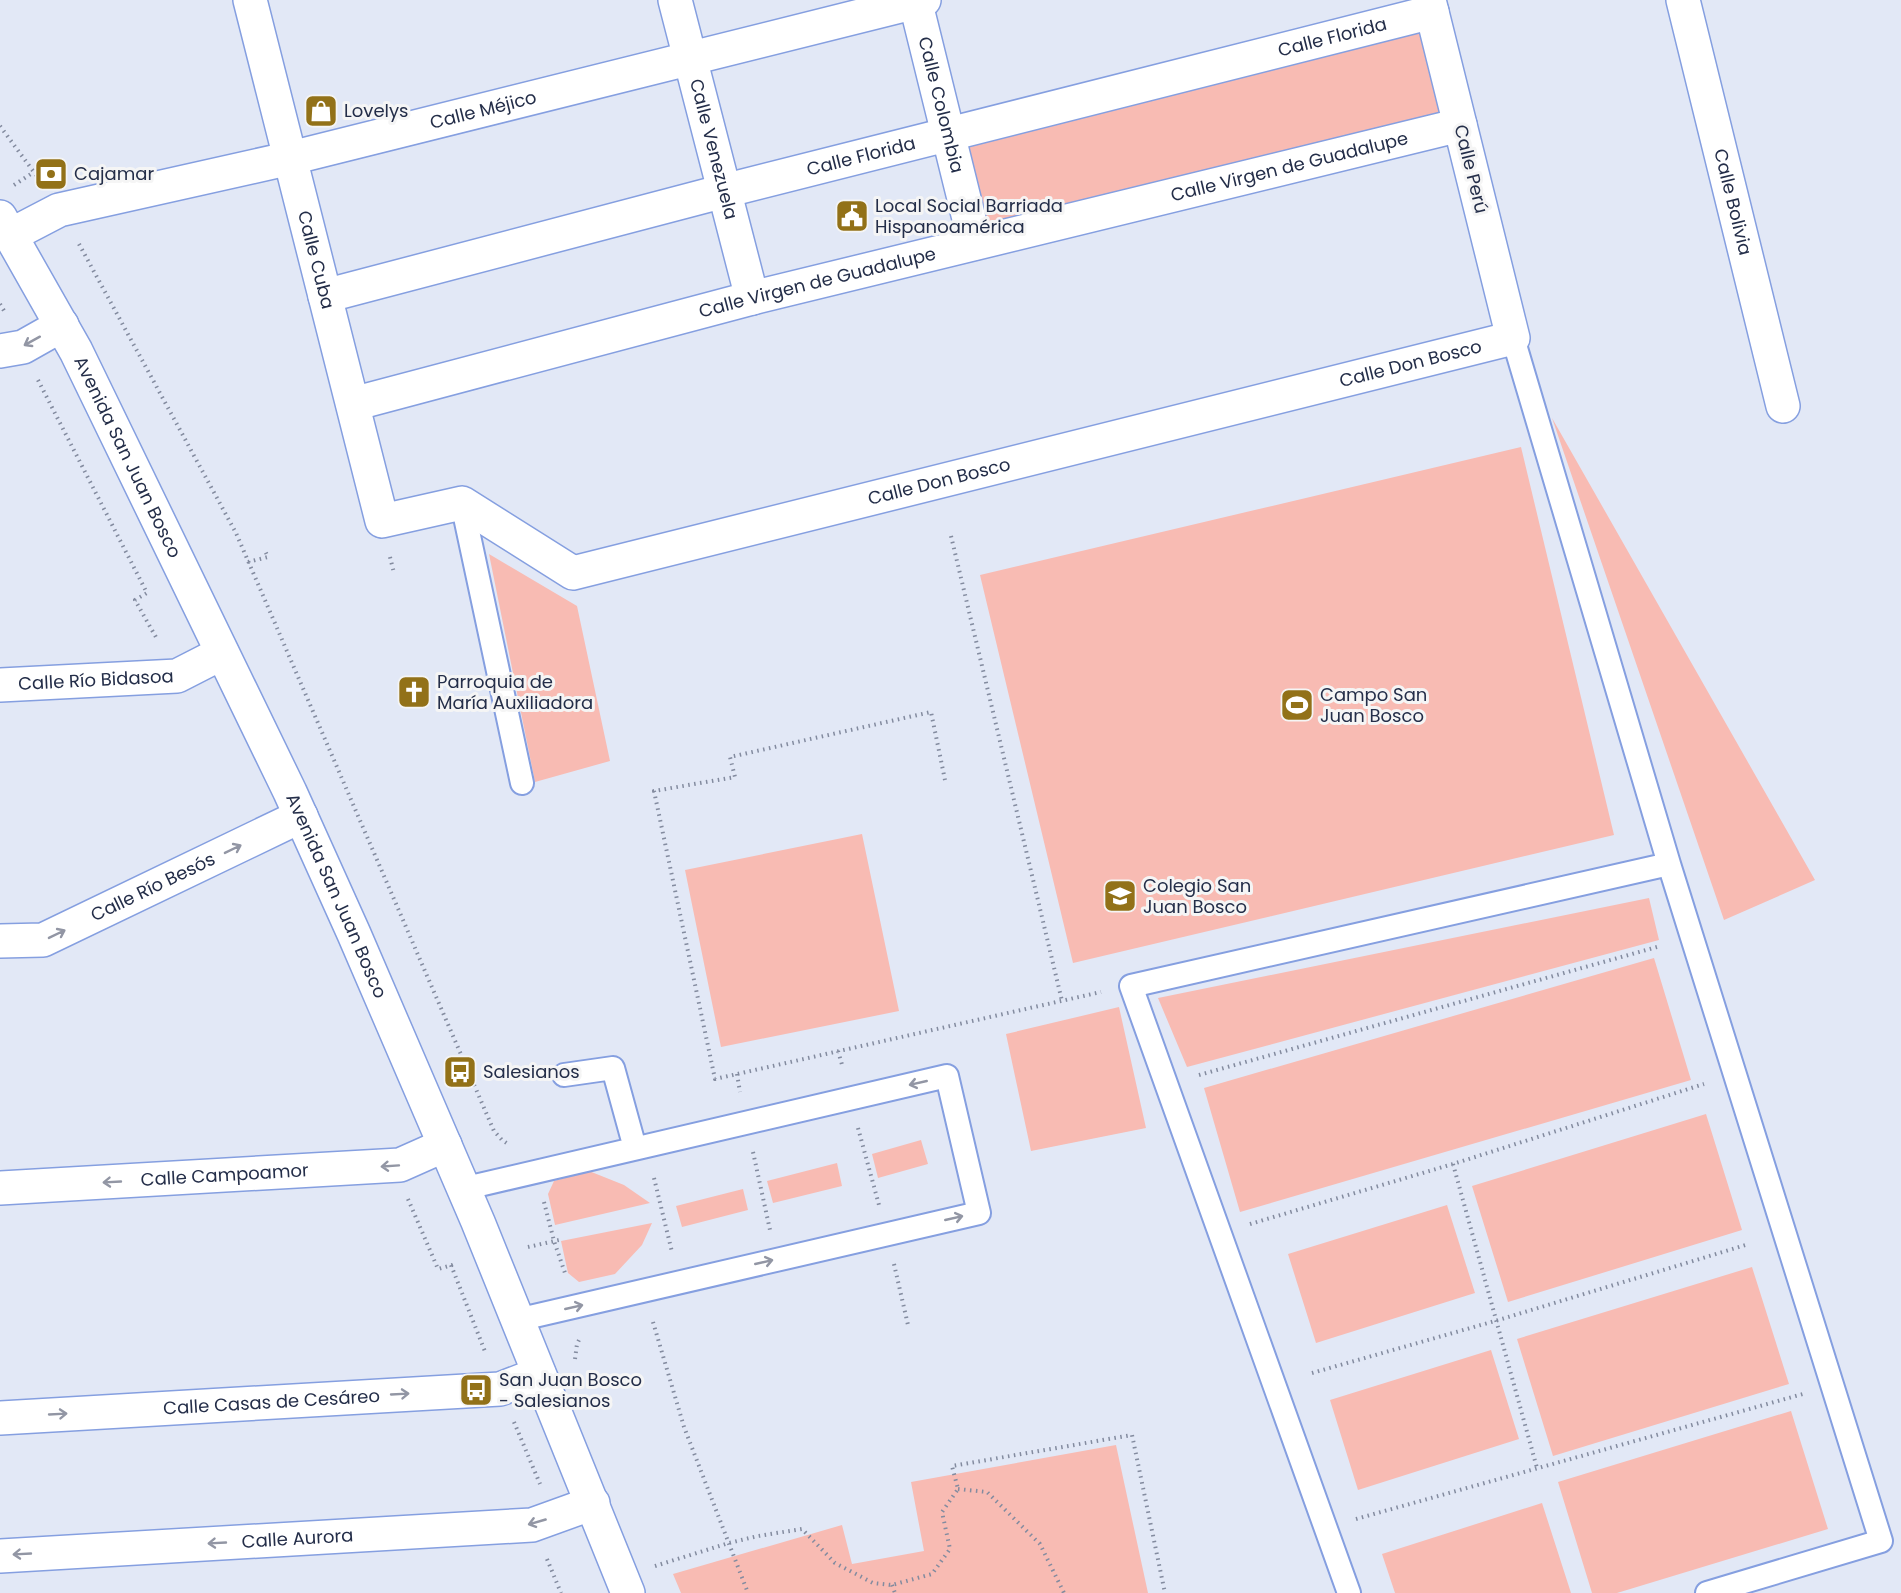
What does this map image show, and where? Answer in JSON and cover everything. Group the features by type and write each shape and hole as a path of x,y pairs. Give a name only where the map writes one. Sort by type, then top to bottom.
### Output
{"street":[{"name":"Calle Cuba","path":"250,0 382,521 462,503"},
{"name":"Calle Venezuela","path":"675,0 752,298"},
{"name":"Calle Bolivia","path":"1683,0 1783,406"},
{"name":"Calle Méjico","path":"5,226 59,210 291,158 918,1"},
{"name":"Calle Colombia","path":"918,1 975,243"},
{"name":"Calle Florida","path":"325,296 1430,6"},
{"name":"Calle Perú","path":"1430,6 1513,338"},
{"name":"Calle Virgen de Guadalupe","path":"353,404 752,298 1460,125"},
{"name":"Avenida San Juan Bosco","path":"5,226 62,325 114,427 354,934 445,1145 628,1593"},
{"path":"11,349 62,325"},
{"name":"Calle Don Bosco","path":"462,503 573,573 1513,338"},
{"name":"Calle Río Bidasoa","path":"0,685 177,676 222,653"},
{"name":"Calle Río Besós","path":"0,941 44,940 300,816"},
{"name":"Calle Campoamor","path":"0,1188 400,1165 445,1145"},
{"name":"Calle Casas de Cesáreo","path":"0,1418 500,1389 538,1374"},
{"name":"Calle Aurora","path":"0,1556 532,1524 592,1503"}],"lane":[{"path":"1513,338 1669,864 1881,1541 1707,1593"},
{"path":"462,503 522,783"},
{"path":"1349,1593 1131,986 1669,864"},
{"path":"564,1075 613,1068 641,1147"},
{"path":"462,1189 947,1076 979,1213 517,1320"}],"path":[{"path":"0,126 42,184 75,237 236,533 494,1131 508,1144 520,1147 532,1146 554,1241 586,1331 578,1344 576,1367"},
{"path":"0,304 15,330 11,349 147,593 135,600 177,676"},
{"path":"951,536 1062,1001"},
{"path":"248,562 267,556 264,549"},
{"path":"945,780 932,711 730,757 735,777 654,791 715,1079 1131,986"},
{"path":"1199,1075 1657,947"},
{"path":"838,1051 887,1234 908,1325"},
{"path":"737,1074 776,1260"},
{"path":"1249,1225 1453,1164 1705,1084"},
{"path":"641,1147 679,1282"},
{"path":"1453,1164 1537,1468"},
{"path":"400,1165 400,1181 438,1269"},
{"path":"1312,1373 1495,1321 1749,1244"},
{"path":"451,1265 500,1389 548,1501 525,1509 561,1593"},
{"path":"643,1291 684,1427 748,1593"},
{"path":"1325,1527 1832,1386"},
{"path":"658,1575 654,1566 729,1543 802,1529 835,1563 873,1583 892,1585 932,1574 950,1549 942,1512 958,1489 952,1466 1132,1435 1165,1593"},
{"path":"958,1489 987,1492 1033,1537 1040,1544 1064,1593"},
{"path":"892,1585 895,1593"}],"shaded area":[{"path":"1432,12 1460,125 975,243 948,133"},
{"path":"1552,418 1815,880 1724,920"},
{"name":"Campo San Juan Bosco","path":"1521,447 1614,835 1073,963 980,575"},
{"path":"489,554 577,606 610,761 535,782"},
{"path":"862,834 899,1011 721,1047 685,870"},
{"path":"1649,898 1659,940 1187,1067 1158,998"},
{"path":"1654,958 1691,1080 1240,1212 1204,1088"},
{"path":"1119,1007 1146,1128 1031,1151 1006,1034"},
{"path":"1706,1114 1742,1230 1508,1302 1472,1186"},
{"path":"921,1140 928,1164 878,1178 872,1154"},
{"path":"837,1163 842,1186 773,1203 767,1181"},
{"path":"589,1171 624,1185 650,1203 555,1225 548,1194 554,1181"},
{"path":"743,1189 748,1210 682,1227 676,1206"},
{"path":"1447,1205 1475,1293 1316,1343 1288,1254"},
{"path":"652,1223 642,1245 615,1274 579,1282 568,1273 561,1241"},
{"path":"1752,1267 1789,1384 1553,1456 1517,1339"},
{"path":"1491,1350 1519,1439 1358,1490 1330,1400"},
{"path":"1791,1411 1828,1529 1617,1593 1592,1593 1558,1482"},
{"path":"1116,1445 1148,1593 681,1593 673,1574 842,1525 852,1564 924,1551 911,1482"},
{"path":"1542,1503 1571,1593 1395,1593 1382,1554"}],"place":[{"name":"Lovelys","path":"321,111"},
{"name":"Cajamar","path":"51,174"},
{"name":"Local Social Barriada Hispanoamérica","path":"852,216"},
{"name":"Parroquia de María Auxiliadora","path":"414,692"},
{"name":"Campo San Juan Bosco","path":"1297,705"},
{"name":"Colegio San Juan Bosco","path":"1120,896"},
{"name":"Salesianos","path":"460,1072"},
{"name":"San Juan Bosco - Salesianos","path":"476,1390"}]}
